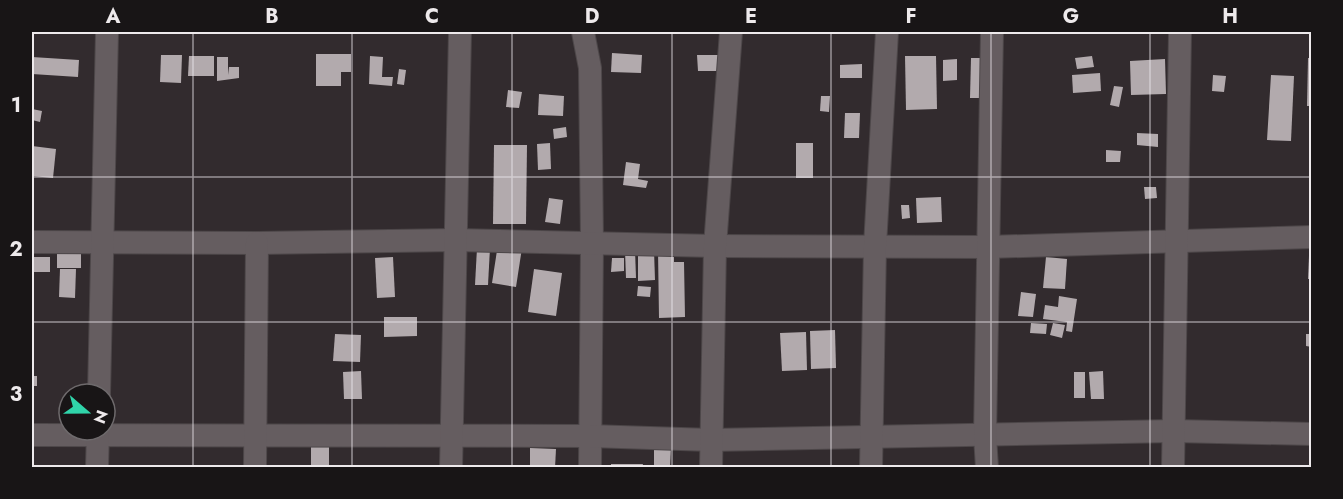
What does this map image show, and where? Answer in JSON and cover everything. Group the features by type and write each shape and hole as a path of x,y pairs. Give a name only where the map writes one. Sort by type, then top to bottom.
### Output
{"street":[{"path":"99,382 107,32"},
{"path":"451,468 460,32"},
{"path":"583,32 590,68 592,243 590,468"},
{"path":"711,468 715,246 731,32"},
{"path":"871,468 875,246 887,32"},
{"path":"987,468 985,436 992,32"},
{"path":"1173,468 1180,32"},
{"path":"32,242 257,243 456,240 715,246 988,247 1311,237"},
{"path":"255,468 257,243"},
{"path":"117,433 257,437 590,436 711,440 1174,431 1311,434"},
{"path":"32,435 57,434"},
{"path":"98,442 98,468"}],"building":[{"path":"612,53 642,55 641,73 611,72"},
{"path":"316,54 351,54 351,72 341,72 341,86 316,86"},
{"path":"161,55 182,55 181,83 160,82"},
{"path":"697,55 718,55 718,71 698,71"},
{"path":"189,56 214,56 214,76 188,76"},
{"path":"370,56 383,57 382,77 393,77 392,86 369,84"},
{"path":"905,56 936,56 937,109 906,110"},
{"path":"1092,56 1094,67 1077,69 1075,58"},
{"path":"32,57 79,60 78,77 32,74"},
{"path":"217,57 228,57 228,75 229,67 239,67 239,78 217,81"},
{"path":"971,58 986,58 985,98 970,98"},
{"path":"1308,58 1312,58 1312,106 1307,106"},
{"path":"957,59 957,80 943,81 943,60"},
{"path":"1165,59 1166,94 1131,95 1130,61"},
{"path":"862,64 862,78 840,78 840,65"},
{"path":"399,69 406,70 404,85 397,84"},
{"path":"1100,73 1101,91 1073,93 1072,75"},
{"path":"1213,75 1226,76 1224,92 1212,91"},
{"path":"1271,75 1294,76 1291,141 1267,140"},
{"path":"1114,86 1123,87 1119,107 1110,105"},
{"path":"508,90 522,92 519,108 506,107"},
{"path":"539,94 564,96 563,116 538,115"},
{"path":"821,96 830,96 829,112 820,111"},
{"path":"32,109 42,111 40,122 32,120"},
{"path":"845,113 860,113 859,138 844,138"},
{"path":"566,127 567,137 554,139 553,129"},
{"path":"1137,133 1158,134 1158,147 1137,145"},
{"path":"550,143 551,169 538,170 537,144"},
{"path":"796,143 813,143 813,178 796,178"},
{"path":"494,145 527,145 526,224 493,224"},
{"path":"32,146 56,149 53,178 32,176"},
{"path":"1106,150 1121,151 1120,162 1106,162"},
{"path":"626,162 640,164 638,179 648,181 646,188 623,185"},
{"path":"1144,187 1156,187 1157,198 1145,199"},
{"path":"941,197 942,222 917,223 916,198"},
{"path":"549,198 563,200 560,224 545,222"},
{"path":"901,205 909,205 910,218 902,219"},
{"path":"498,244 522,248 516,287 492,283"},
{"path":"477,248 490,248 488,285 475,285"},
{"path":"57,249 81,249 81,268 57,268"},
{"path":"674,249 674,262 684,262 685,317 659,318 658,250"},
{"path":"635,250 636,278 626,278 625,251"},
{"path":"638,250 654,250 655,280 638,281"},
{"path":"1309,256 1312,256 1312,279 1308,279"},
{"path":"32,257 50,257 50,272 32,272"},
{"path":"393,257 395,297 377,298 375,258"},
{"path":"1046,257 1067,259 1065,289 1043,288"},
{"path":"612,258 624,258 624,271 611,272"},
{"path":"60,269 76,269 75,298 59,297"},
{"path":"534,269 562,273 556,316 528,312"},
{"path":"638,286 651,287 650,297 637,296"},
{"path":"1021,292 1036,294 1033,317 1018,316"},
{"path":"1059,296 1077,299 1072,332 1066,331 1067,322 1043,319 1045,305 1058,307"},
{"path":"384,317 417,317 417,336 384,337"},
{"path":"1031,323 1047,324 1046,334 1030,333"},
{"path":"1053,323 1065,325 1062,338 1050,335"},
{"path":"835,330 836,368 811,369 810,331"},
{"path":"806,332 807,370 782,371 780,333"},
{"path":"335,334 361,335 360,362 333,361"},
{"path":"1306,334 1312,334 1312,347 1306,346"},
{"path":"361,371 362,399 344,399 343,372"},
{"path":"1103,371 1104,399 1091,399 1089,372"},
{"path":"1074,372 1085,372 1085,398 1074,398"},
{"path":"32,376 37,376 37,386 32,386"},
{"path":"311,444 329,444 329,468 311,468"},
{"path":"654,446 671,447 670,468 654,468"},
{"path":"530,448 556,449 555,468 530,468"},
{"path":"611,464 643,464 642,468 611,468"}]}
